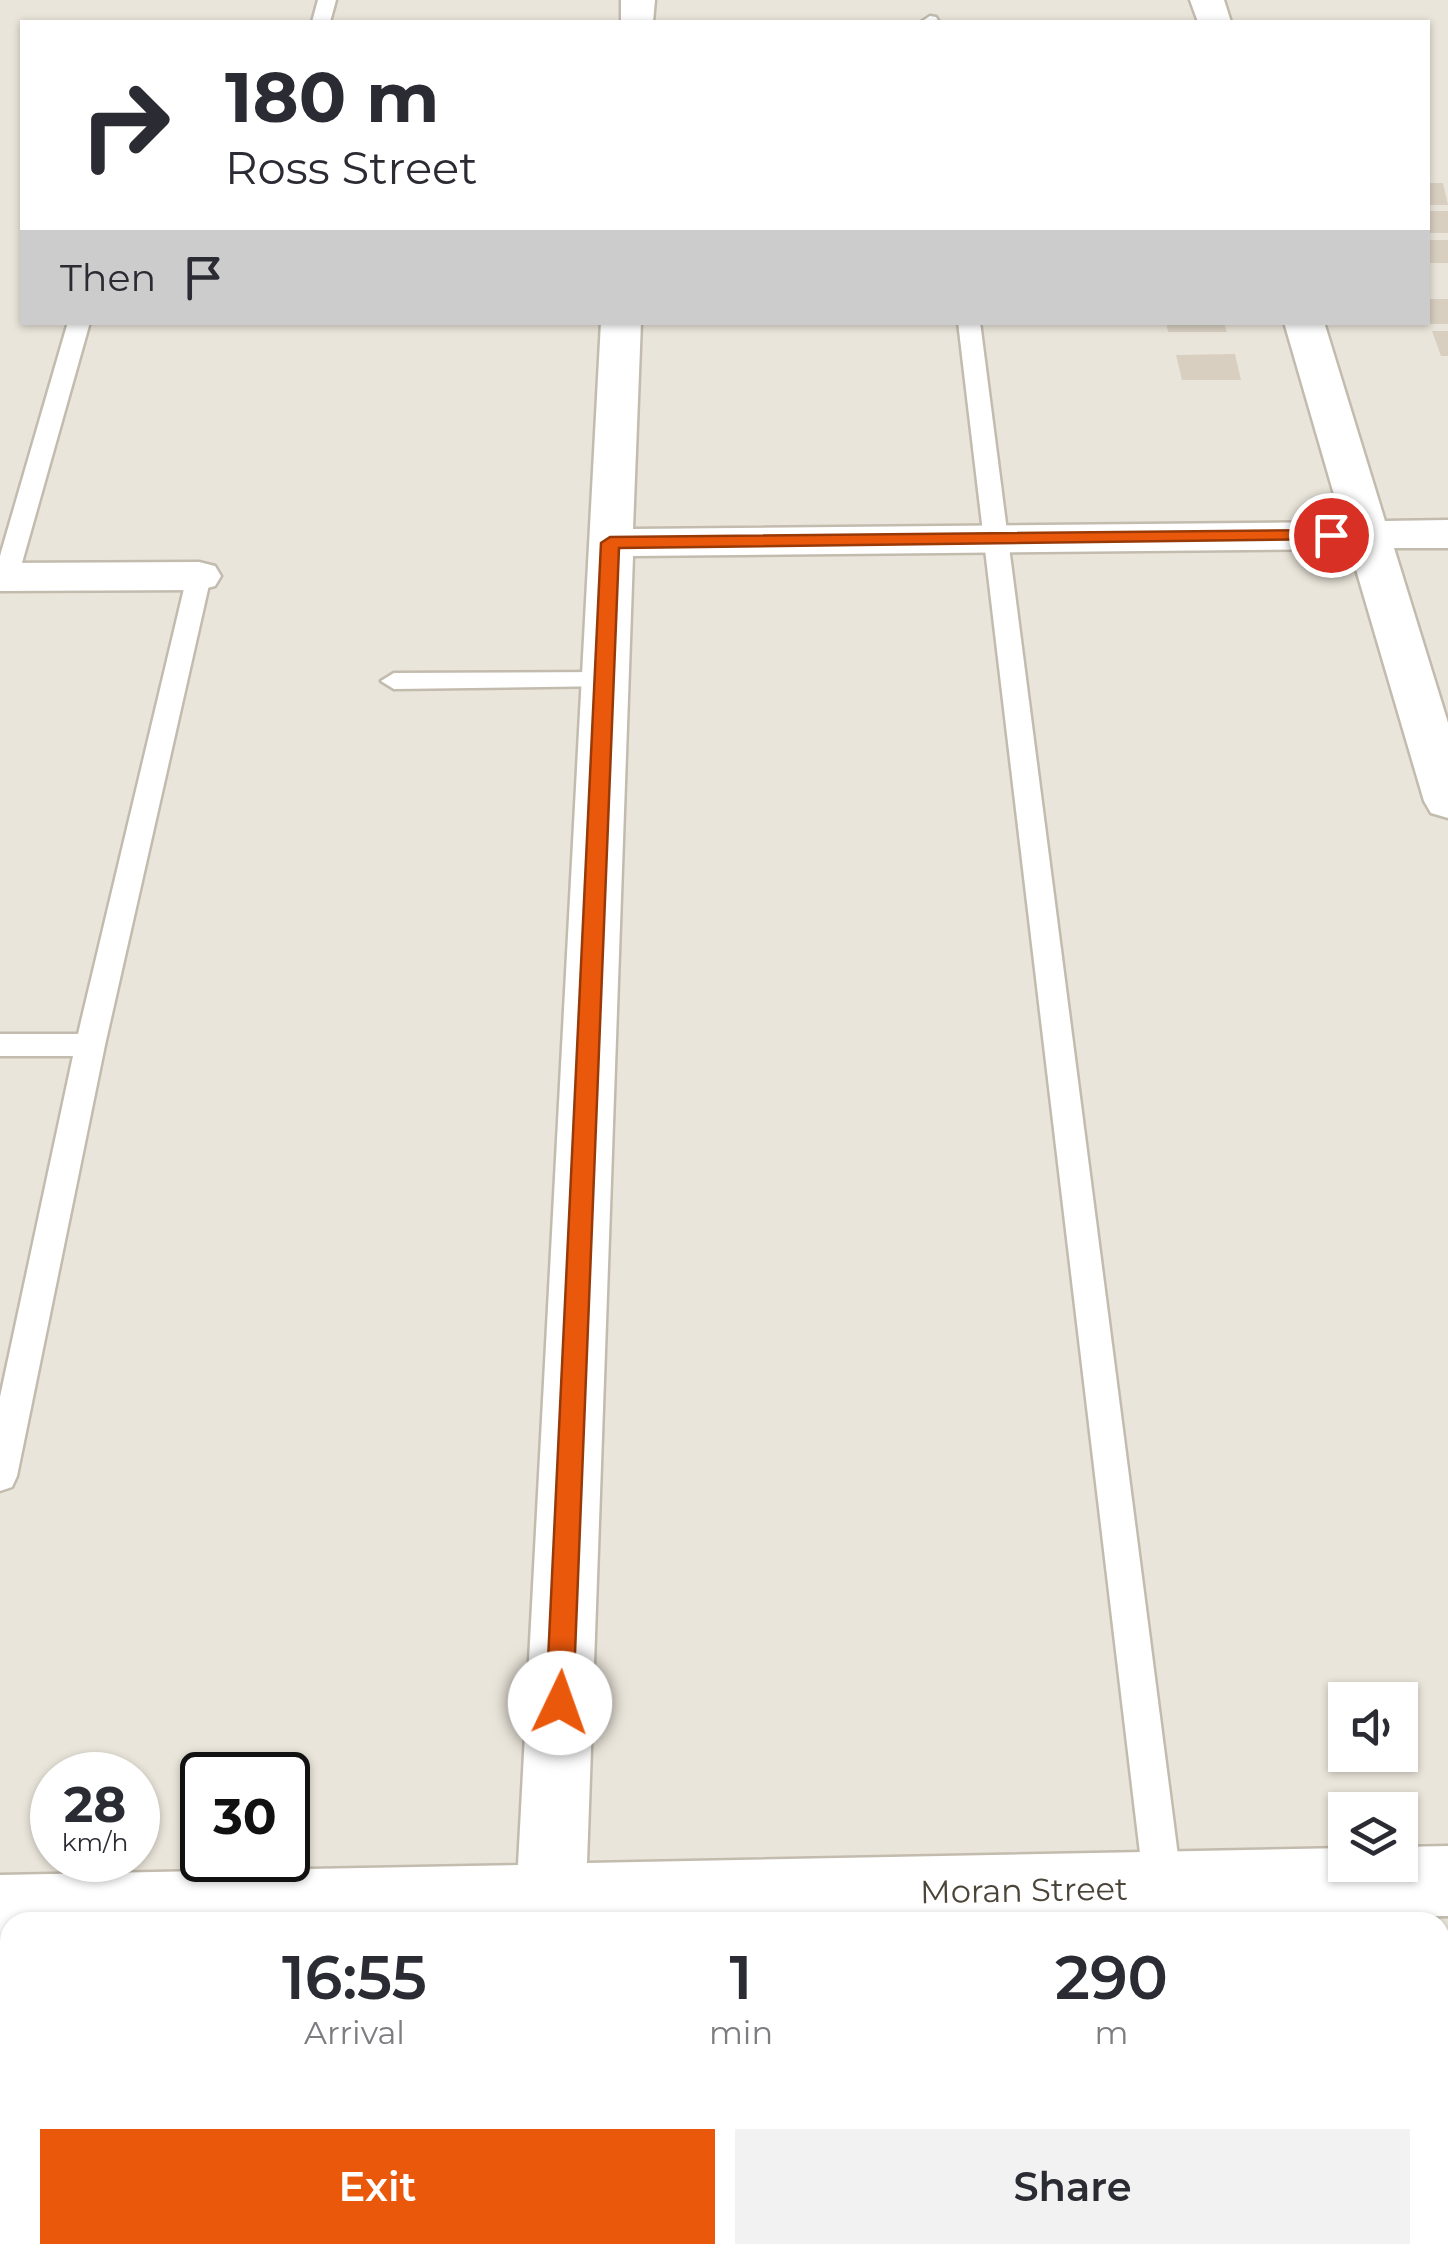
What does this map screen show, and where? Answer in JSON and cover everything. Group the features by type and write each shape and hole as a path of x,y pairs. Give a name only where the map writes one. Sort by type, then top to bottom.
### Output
{"street":[{"path":"550,1911 620,325"},
{"path":"1305,325 1448,801"},
{"path":"610,543 1448,534"},
{"path":"3,577 198,576"},
{"name":"Moran Street","path":"0,1910 550,1911 1163,1887 1233,1904 1448,1881"}],"lane":[{"path":"3,577 78,325"},
{"path":"968,325 1163,1887"},
{"path":"0,1476 90,1045 198,576"},
{"path":"394,681 604,680"},
{"path":"0,1044 90,1045"}],"shaded area":[{"path":"0,0 1448,0 1448,1912 0,1912"}],"building":[{"path":"1430,183 1443,183 1448,205 1430,205"},
{"path":"1430,211 1448,211 1448,233 1430,233"},
{"path":"1430,240 1448,240 1448,263 1430,263"},
{"path":"1430,299 1448,299 1448,324 1430,324"},
{"path":"1167,325 1225,325 1227,332 1168,332"},
{"path":"1432,331 1448,331 1448,356 1441,356"},
{"path":"1235,354 1241,380 1182,380 1176,355"}],"route":[{"path":"560,1703 610,543 1331,535"}]}
